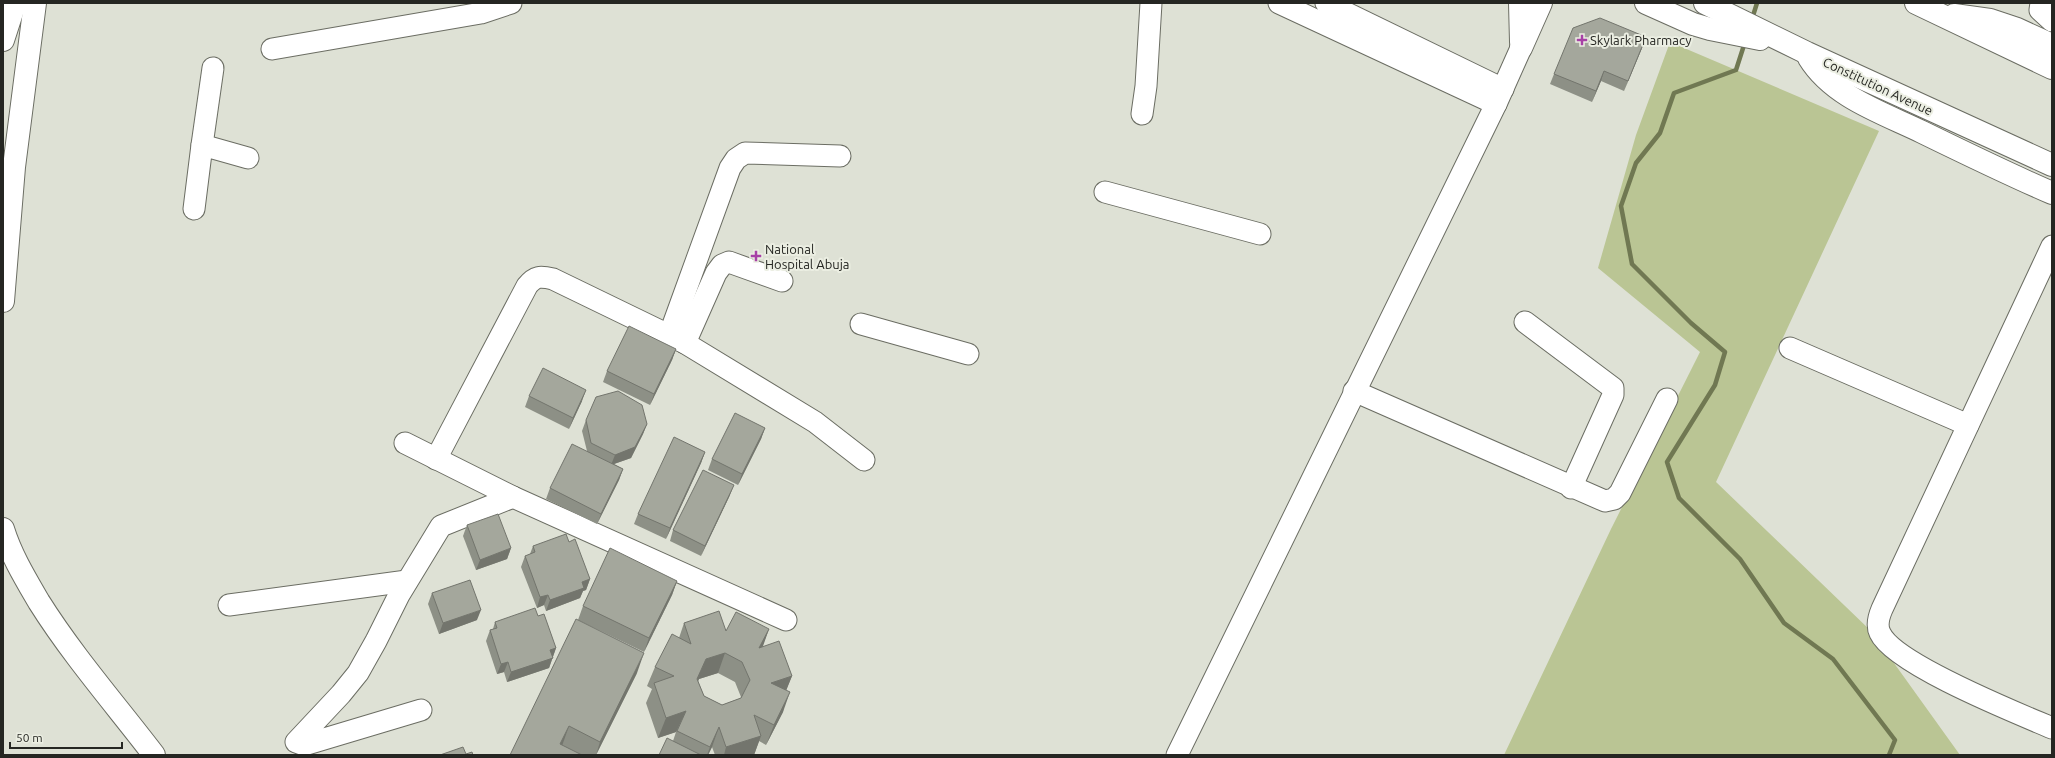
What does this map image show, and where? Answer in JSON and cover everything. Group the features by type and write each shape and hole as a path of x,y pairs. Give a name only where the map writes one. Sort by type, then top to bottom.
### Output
{"main road":[{"path":"3,40 15,3"},
{"path":"3,301 14,167 35,3"},
{"path":"1520,3 1521,48"},
{"path":"1521,48 1541,3"},
{"path":"1646,3 1676,17 1710,29 1797,48 1818,71 1848,95 1995,168 2052,193"},
{"name":"Constitution Avenue","path":"1705,3 1797,48 2052,165"},
{"path":"1916,3 2052,68"},
{"path":"1936,13 1990,20 2017,29 2052,45"},
{"path":"3,529 8,545 26,580 66,644 154,755"}],"street":[{"path":"272,49 481,13 511,3"},
{"path":"1142,114 1146,86 1151,3"},
{"path":"1279,3 1499,96"},
{"path":"1326,3 1499,96"},
{"path":"2041,3 2040,10 2052,21"},
{"path":"1177,755 1499,96 1521,48"},
{"path":"194,209 213,68"},
{"path":"202,145 248,158"},
{"path":"677,340 730,168 736,158 745,153 840,156"},
{"path":"1105,192 1260,234"},
{"path":"2052,246 1878,620 1879,632 1886,642 1940,677 2052,728"},
{"path":"677,340 722,265 729,262 782,281"},
{"path":"436,459 527,286 534,278 542,276 553,279 677,340 815,422 864,460"},
{"path":"1525,322 1613,388 1613,395 1571,488"},
{"path":"861,324 968,354"},
{"path":"1790,348 1968,425"},
{"path":"1354,391 1571,488 1605,501 1614,499 1620,493 1666,399"},
{"path":"405,443 514,497 786,620"},
{"path":"421,710 304,745 296,742 341,694 358,673 407,581 441,526 514,497"},
{"path":"229,605 407,581"}],"green space":[{"path":"1670,42 1879,131 1716,482 1871,631 1960,755 1504,755 1611,529 1700,352 1598,268 1636,135"}],"building":[{"path":"1600,18 1646,37 1628,81 1604,71 1596,91 1554,74 1573,28"},
{"path":"629,326 676,349 654,394 607,371"},
{"path":"543,368 586,390 573,418 529,396"},
{"path":"618,391 642,405 647,424 635,447 615,455 591,443 586,420 596,397"},
{"path":"735,413 765,428 742,474 712,459"},
{"path":"674,437 705,452 670,528 638,514"},
{"path":"572,444 623,469 601,514 550,488"},
{"path":"703,470 734,485 705,546 673,530"},
{"path":"498,514 511,548 480,560 467,525"},
{"path":"566,534 569,542 575,539 590,579 582,582 584,588 550,600 548,595 540,597 525,556 535,552 533,546"},
{"path":"610,548 677,581 649,638 583,606"},
{"path":"470,580 481,610 443,623 432,593"},
{"path":"535,608 538,616 544,614 556,648 550,650 553,658 511,672 508,662 501,664 490,630 497,628 495,622"},
{"path":"719,611 726,631 736,612 769,629 759,648 779,641 792,676 771,683 790,692 774,725 754,715 761,736 726,747 719,727 710,747 677,731 686,711 666,718 654,683 674,676 655,667 672,634 691,644 684,623","holes":["725,653 742,662 750,680 741,698 722,705 704,696 697,679 706,659"]},
{"path":"576,619 644,653 600,742 569,726 560,744 582,755 510,755"},
{"path":"667,738 701,755 659,755"},
{"path":"463,747 466,754 472,752 473,755 440,755"}],"waterway":[{"path":"1752,19 1757,3"},
{"path":"1745,42 1736,70 1674,93 1660,133 1636,163 1621,206 1632,264 1691,323 1725,352 1715,385 1667,462 1679,498 1740,559 1784,623 1833,659 1895,740 1889,755"}],"place":[{"name":"Skylark Pharmacy","path":"1582,40"},
{"name":"National Hospital Abuja","path":"756,256"}]}
